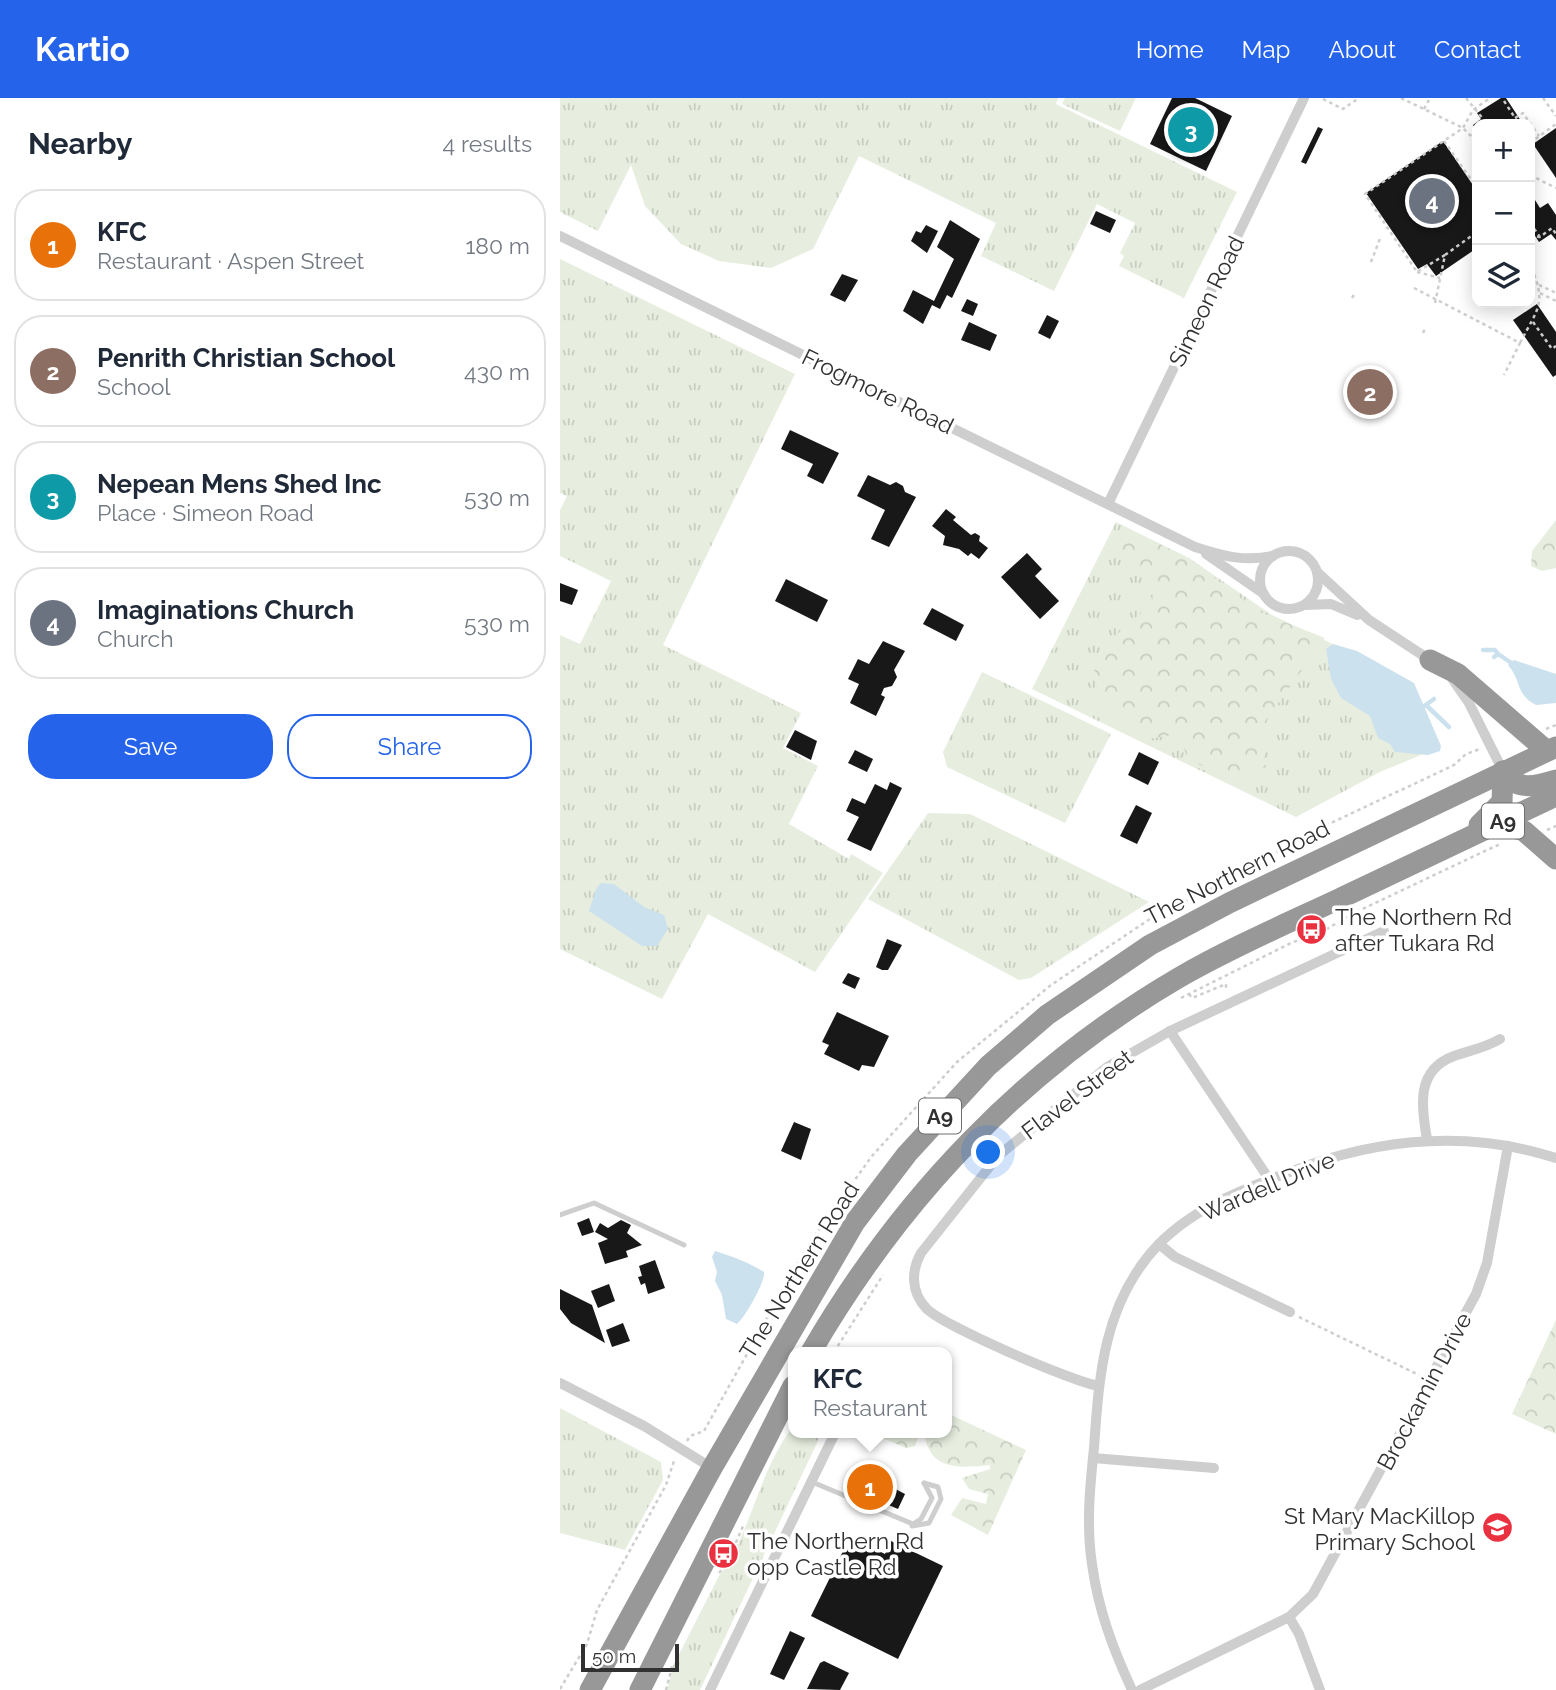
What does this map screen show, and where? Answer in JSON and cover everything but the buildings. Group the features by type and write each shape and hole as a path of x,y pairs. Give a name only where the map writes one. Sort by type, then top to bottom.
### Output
{"highway":[{"path":"1430,660 1458,674 1551,749"},
{"name":"The Northern Road","path":"590,1690 712,1468 855,1222 933,1124 998,1058 1047,1015 1150,945 1229,903 1551,749"},
{"path":"1503,771 1511,782 1523,786 1556,780"},
{"path":"1451,847 1495,812 1504,792 1503,771"},
{"name":"A9","path":"814,1347 833,1313 893,1228 962,1148 1024,1087 1114,1020 1181,977 1556,796"},
{"path":"1499,824 1524,831 1556,859"},
{"path":"640,1690 787,1405"}],"street":[{"name":"Simeon Road","path":"1108,504 1304,98"},
{"name":"Frogmore Road","path":"560,236 1195,547 1264,594"},
{"name":"Frogmore Road","path":"1195,547 1250,561 1273,556"},
{"path":"1369,620 1332,604 1280,608 1264,594 1261,573 1273,556 1286,551 1299,553 1310,560 1317,572 1369,620 1430,660 1463,694 1503,771"},
{"path":"1302,606 1316,591 1317,572"},
{"name":"Flavel Street","path":"1098,1386 1070,1380 937,1317 925,1307 917,1294 915,1269 921,1253 1007,1147 1107,1067 1170,1031 1384,931"},
{"path":"1170,1031 1269,1179"},
{"path":"1427,1139 1422,1097 1431,1073 1448,1059 1483,1049 1500,1039"},
{"name":"Wardell Drive","path":"1132,1690 1109,1636 1092,1563 1089,1515 1098,1386 1106,1339 1116,1309 1130,1281 1159,1244 1203,1210 1269,1179 1356,1150 1427,1139 1508,1146 1556,1158"},
{"name":"Brockamin Drive","path":"1140,1690 1289,1617 1321,1580 1483,1277 1508,1146"},
{"path":"1159,1244 1175,1257 1290,1312"},
{"path":"560,1383 644,1426 712,1468"},
{"path":"710,1690 832,1438"},
{"path":"1093,1458 1214,1468"},
{"path":"1289,1617 1299,1634 1320,1690"}],"lane":[{"path":"560,1215 594,1203 684,1245"},
{"path":"811,1482 906,1523 917,1527 929,1523 941,1499 938,1487 924,1483 932,1495 931,1501 921,1520 906,1523"}],"path":[{"path":"1323,99 1343,109 1359,98"},
{"path":"1401,98 1463,128 1472,137"},
{"path":"1424,109 1430,98"},
{"path":"1466,98 1483,119"},
{"path":"1440,278 1417,272 1392,229 1365,194 1463,128 1473,110 1490,98"},
{"path":"1543,98 1556,116"},
{"path":"1504,101 1515,118 1523,113 1539,136"},
{"path":"1535,139 1556,124"},
{"path":"1444,141 1473,182"},
{"path":"1535,178 1556,188"},
{"path":"1535,236 1540,237 1552,228 1556,234"},
{"path":"1535,230 1540,237"},
{"path":"1371,262 1381,236"},
{"path":"1417,272 1472,236"},
{"path":"1435,301 1445,255"},
{"path":"1504,375 1541,303 1535,276"},
{"path":"1539,285 1556,293"},
{"path":"1414,288 1520,343"},
{"path":"1353,298 1355,293"},
{"path":"1540,293 1556,301"},
{"path":"1532,320 1552,349 1556,346"},
{"path":"686,1442 690,1436 704,1431 777,1296 833,1209 872,1156 957,1062 1051,985 1153,917 1254,869 1293,841 1454,765 1466,754"},
{"path":"1189,994 1192,998 1226,985 1228,989 1211,999"},
{"path":"1206,1014 1211,999 1208,991"},
{"path":"1290,1312 1430,1380"},
{"path":"560,1689 587,1644 597,1610 666,1485 672,1463"}],"green space":[{"path":"560,98 1058,98 1056,104 1237,192 1184,298 1119,266 1124,256 1120,253 1135,223 1097,204 1054,291 981,256 996,223 859,156 813,249 771,268 719,261 681,244 645,206 631,165 598,231 560,212"},
{"path":"1065,98 1136,98 1120,131 1062,104"},
{"path":"560,259 795,374 663,645 801,713 783,748 818,766 789,824 849,859 851,854 883,873 815,972 708,914 662,999 560,949 560,635 580,644 611,581 560,556 560,510 567,496 560,493"},
{"path":"1556,520 1556,568 1542,571 1531,566 1532,551"},
{"path":"1116,522 1189,558 1272,615 1410,681 1440,747 1380,772 1296,817 1032,689"},
{"path":"1132,531 1189,558 1257,611 1325,638 1260,728 1266,767 1239,778 1189,761 1178,734 1148,739 1099,704 1093,660 1125,626 1152,604 1154,577 1116,552"},
{"path":"982,672 1111,734 1065,823 947,767 943,752"},
{"path":"928,813 970,814 1149,902 1031,978 1019,980 868,899"},
{"path":"1556,1320 1556,1434 1512,1414"},
{"path":"560,1408 661,1462 663,1480 625,1550 560,1533"},
{"path":"952,1415 1026,1450 988,1535 951,1515 962,1498 986,1504 988,1494 969,1489 962,1478 990,1469 990,1465 950,1465 934,1457 925,1438 952,1438"},
{"path":"788,1434 788,1438 818,1438 700,1690 667,1690 673,1666 740,1540 781,1444"},
{"path":"883,1438 918,1438 915,1446 906,1448"}],"water":[{"path":"1333,644 1357,651 1414,683 1441,746 1440,751 1428,755 1395,752 1390,744 1378,738 1370,716 1341,698 1331,679 1326,649"},
{"path":"1514,660 1556,674 1556,703 1536,705 1529,701 1508,665"},
{"path":"601,883 614,884 644,907 664,915 668,929 657,946 642,946 589,911 596,889"},
{"path":"715,1251 764,1272 754,1300 737,1324 726,1319 722,1295 715,1281 717,1272 712,1257"}],"waterway":[{"path":"1483,650 1495,650 1498,654"},
{"path":"1494,657 1498,654 1516,666"},
{"path":"1423,707 1434,699"},
{"path":"1426,705 1449,727"}],"place":[{"name":"Nepean Mens Shed Inc","path":"1191,130"},
{"name":"Imaginations Church","path":"1432,201"},
{"name":"Penrith Christian School","path":"1370,392"},
{"name":"The Northern Rd after Tukara Rd","path":"1312,929"},
{"name":"KFC","path":"870,1487"},
{"name":"St Mary MacKillop Primary School","path":"1498,1528"},
{"name":"The Northern Rd opp Castle Rd","path":"724,1553"}]}
